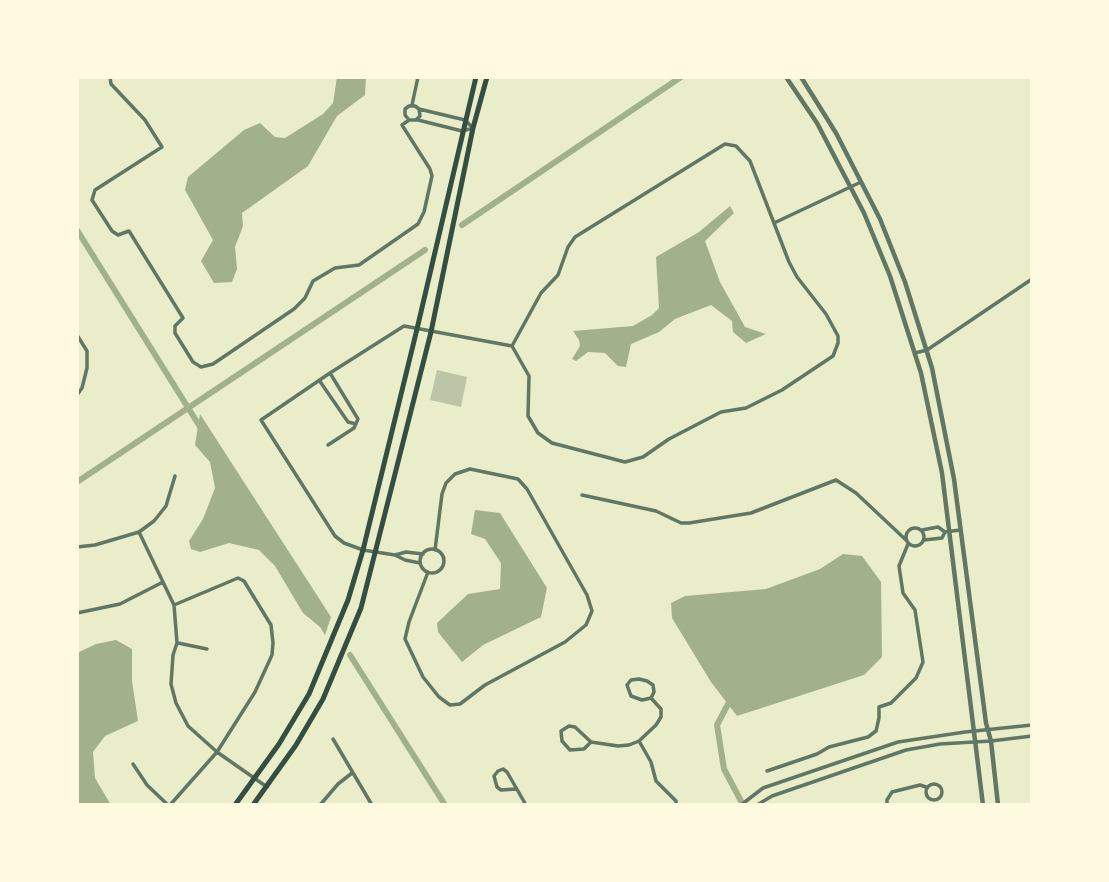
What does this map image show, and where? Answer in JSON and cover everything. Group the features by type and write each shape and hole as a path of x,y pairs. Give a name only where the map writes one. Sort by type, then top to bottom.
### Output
{"main road":[{"path":"235,805 256,779 309,695 336,632 363,550 476,77"},
{"path":"253,805 296,745 323,699 361,608 431,332 473,128 487,77"}],"street":[{"path":"110,77 111,84 145,120 162,147 95,190 92,200 112,232 118,235 129,231 183,318 175,326 175,333 193,362 201,367 206,367 294,310 313,281 335,268 359,265 418,224 424,212 432,176 402,125 409,120 416,120 462,131 473,128 465,120 412,105"},
{"path":"412,105 418,77"},
{"path":"786,77 817,123 851,186 890,276 915,353 936,438 984,805"},
{"path":"801,77 836,132 862,181 905,282 927,350 947,434 998,805"},
{"path":"409,120 405,112 407,107 412,105"},
{"path":"416,120 420,116 419,109"},
{"path":"730,143 741,150 750,161 797,277 826,314 838,336 837,351 833,356 782,390 746,408 721,412 669,439 643,457 625,462 552,443 538,433 528,416 529,376 512,346 541,293 558,275 568,247 575,237 666,178 730,143"},
{"path":"774,223 862,181"},
{"path":"915,353 927,350 1032,279"},
{"path":"428,572 439,571 443,565 441,554 435,550 423,554 376,553 344,543 335,536 261,420 404,326 512,346"},
{"path":"77,335 87,351 87,368 82,388 77,395"},
{"path":"327,445 354,428 358,419 330,373"},
{"path":"319,380 348,422 356,424"},
{"path":"428,572 405,639 423,677 439,698 450,705 460,704 485,685 565,642 586,625 592,611 587,595 527,489 518,480 470,469 456,474 446,483 442,494 435,550"},
{"path":"77,548 139,532 166,506 175,476"},
{"path":"582,495 656,511 681,523 689,523 751,513 836,480 856,493 907,542 916,547 924,540 942,538 947,532"},
{"path":"894,527 921,530 938,527 947,532 961,530"},
{"path":"767,771 817,754 829,747 868,737 876,731 879,707 891,703 916,678 923,662 915,610 903,593 899,566 909,529"},
{"path":"921,530 924,540"},
{"path":"139,532 174,605 177,642 173,655 171,684 176,703 188,726 217,752 267,788"},
{"path":"421,564 423,554"},
{"path":"395,555 421,564 428,572"},
{"path":"132,764 147,785 169,805 217,752 255,692 272,655 271,625 244,581 238,578 174,605"},
{"path":"77,613 120,604 163,582"},
{"path":"177,642 207,649"},
{"path":"631,680 647,681 653,685 652,698 642,700 631,696 626,685 631,680"},
{"path":"591,742 584,749 569,750 562,741 561,731 569,726 575,727 591,742 618,746 639,741 661,718 661,709 652,698"},
{"path":"741,805 763,788 898,742 1032,725"},
{"path":"757,805 772,796 906,750 940,744 1032,736"},
{"path":"333,739 372,805"},
{"path":"639,741 651,762 656,781 676,801 676,805"},
{"path":"516,789 501,790 497,787 494,776 503,769 507,772 526,805"},
{"path":"320,805 338,784 352,773"},
{"path":"932,784 938,785 942,789 942,796 937,800 930,799 926,794 927,788 932,784"},
{"path":"887,805 892,792 920,785 927,788"}],"shaded area":[{"path":"337,77 366,77 365,95 337,116 308,166 242,213 243,226 235,247 237,269 232,282 214,283 201,261 213,240 185,190 188,177 244,130 260,123 275,137 285,138 323,114 333,103"},
{"path":"730,206 734,213 705,241 720,282 745,327 766,334 746,343 733,332 732,321 711,305 675,319 659,332 631,344 626,367 618,366 605,353 588,352 576,361 572,359 580,346 573,331 633,326 652,315 659,308 656,257 699,232"},
{"path":"200,414 331,617 325,635 320,627 303,613 275,566 259,550 229,543 200,552 191,549 189,541 203,519 215,488 210,462 195,445"},
{"path":"475,510 500,513 547,588 541,617 483,645 462,662 438,632 437,623 468,594 500,589 501,563 485,539 471,534"},
{"path":"843,554 862,556 881,582 882,657 864,675 737,716 711,682 672,618 671,603 685,596 766,589 820,569"},
{"path":"116,640 132,649 132,681 138,721 105,736 93,752 95,778 111,805 77,805 77,653 96,644"}],"building":[{"path":"437,370 467,377 461,407 430,400"}],"waterway":[{"path":"462,225 681,77"},
{"path":"77,230 202,430"},
{"path":"77,482 425,250"},
{"path":"350,655 445,805"},
{"path":"728,704 717,725 724,769 741,801"}]}
